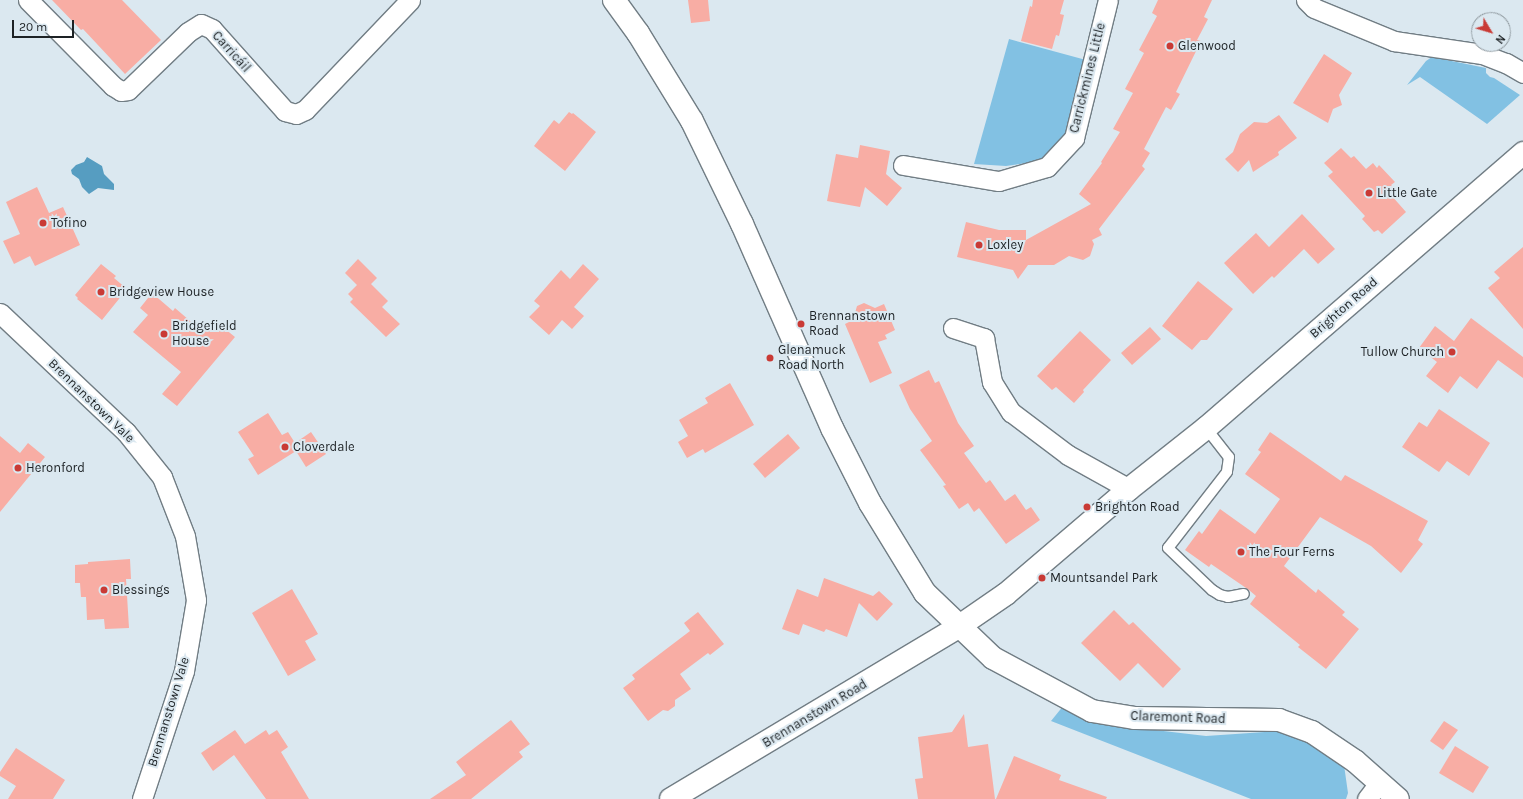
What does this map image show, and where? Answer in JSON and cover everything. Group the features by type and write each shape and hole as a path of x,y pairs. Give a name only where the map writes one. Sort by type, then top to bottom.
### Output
{"main road":[{"path":"614,0 638,33 692,121 744,228 832,428 870,503 925,593 958,627"},
{"name":"Brighton Road","path":"958,627 1006,594 1129,490 1206,428 1523,153"},
{"name":"Claremont Road","path":"958,627 993,658 1036,683 1092,711 1135,718 1279,720 1312,732 1355,761 1374,791 1398,799"},
{"name":"Brennanstown Road","path":"671,799 958,627"}],"street":[{"name":"Carricáil","path":"28,0 113,86 121,91 128,90 188,32 201,24 212,29 285,111 296,114 305,110 410,0"},
{"name":"Carrickmines Little","path":"903,165 999,181 1047,167 1074,138 1108,0"},
{"path":"1306,0 1314,8 1394,41 1482,54 1506,63 1523,73"},
{"name":"Brennanstown Vale","path":"0,313 126,432 162,477 184,536 196,600 184,671 142,799"},
{"path":"953,328 984,338 992,382 1011,412 1068,455 1129,490"}],"lane":[{"path":"1206,428 1229,457 1227,472 1168,548 1212,590 1228,597 1244,594"}],"shaded area":[{"path":"1009,39 1086,60 1070,125 1064,137 1047,157 1034,162 1006,166 974,164"},
{"path":"1432,57 1486,68 1486,73 1490,77 1494,78 1520,95 1487,124 1420,77 1407,85 1426,61"},
{"path":"87,157 102,166 104,174 114,184 114,190 98,188 89,194 82,187 79,179 72,174 71,170 76,165 84,162"},
{"path":"1064,705 1155,730 1206,736 1293,730 1343,758 1348,793 1346,799 1251,799 1051,721"}],"building":[{"path":"52,0 122,0 161,40 125,74 83,29 81,30"},
{"path":"688,0 708,0 710,21 691,23"},
{"path":"1033,0 1064,0 1060,14 1064,15 1059,36 1056,35 1052,49 1021,41"},
{"path":"1158,0 1212,0 1204,17 1208,19 1197,40 1201,41 1176,92 1180,94 1171,110 1166,107 1144,149 1150,153 1142,166 1145,169 1099,229 1102,235 1092,240 1094,244 1090,256 1083,260 1069,256 1054,265 1028,265 1018,279 1013,270 957,257 966,222 999,230 1026,230 1026,240 1091,204 1079,194 1102,163 1101,162 1120,132 1113,129 1133,93 1125,89 1144,53 1139,50 1157,16 1152,13"},
{"path":"1324,54 1352,73 1339,95 1342,105 1333,109 1328,123 1293,103"},
{"path":"569,112 572,114 573,113 596,132 565,171 534,146 554,120 559,124"},
{"path":"1279,115 1297,138 1278,152 1279,155 1253,172 1249,160 1238,172 1225,159 1233,152 1240,134 1254,122 1267,123"},
{"path":"860,145 890,151 886,174 902,188 887,206 865,187 860,207 827,201 836,154 858,158"},
{"name":"Little Gate","path":"1341,148 1351,158 1354,156 1366,169 1373,163 1377,168 1379,165 1395,182 1391,185 1396,190 1391,195 1406,212 1382,234 1378,230 1374,232 1362,219 1365,216 1328,176 1333,172 1324,163"},
{"name":"Tofino","path":"37,187 49,213 63,207 80,245 35,266 30,256 14,264 3,241 20,234 6,202"},
{"path":"1302,214 1335,249 1318,264 1304,249 1274,278 1272,276 1253,294 1224,263 1256,233 1269,247"},
{"path":"1523,247 1523,329 1488,288 1500,278 1494,272"},
{"path":"358,259 377,278 371,284 388,301 382,307 400,324 386,337 350,302 353,299 348,294 357,285 345,273"},
{"name":"Bridgeview House","path":"101,264 116,276 114,278 127,289 102,320 77,299 78,298 75,295"},
{"path":"583,264 599,279 574,307 584,316 572,329 562,320 549,335 529,317 540,306 534,301 561,270 570,279"},
{"path":"1198,281 1233,309 1207,340 1201,340 1192,350 1162,326"},
{"name":"Bridgefield House","path":"152,293 173,311 175,308 203,332 214,320 235,337 177,406 162,394 181,372 133,332 148,315 140,308"},
{"path":"864,303 875,308 884,304 895,330 885,335 887,339 878,342 892,373 870,383 845,324 853,320 857,306"},
{"name":"Tullow Church","path":"1471,318 1523,357 1523,378 1498,360 1477,389 1460,376 1448,393 1426,376 1437,362 1419,348 1435,326 1454,341"},
{"path":"1150,327 1161,339 1132,365 1121,353"},
{"path":"1080,331 1111,360 1083,390 1084,392 1074,403 1056,387 1052,390 1037,376"},
{"path":"929,370 935,383 939,381 958,423 974,446 964,453 986,483 990,480 1005,501 1015,494 1026,510 1031,507 1040,520 1006,544 979,508 974,512 968,503 959,509 943,486 946,485 920,450 932,441 910,409 899,385"},
{"path":"730,383 754,425 705,453 703,449 687,458 678,442 688,436 679,420 708,403 705,398"},
{"path":"1439,409 1490,443 1469,476 1447,461 1439,472 1402,447 1419,422 1427,427"},
{"name":"Cloverdale","path":"268,413 282,435 288,432 295,443 311,432 326,454 306,467 296,451 258,475 248,459 254,456 238,432"},
{"name":"The Four Ferns","path":"1270,432 1341,481 1345,475 1428,521 1418,540 1423,544 1401,573 1371,546 1320,517 1284,566 1316,593 1318,589 1345,612 1342,615 1359,629 1326,669 1298,647 1300,645 1250,604 1256,596 1249,590 1211,564 1209,567 1185,550 1199,531 1202,534 1220,509 1255,534 1280,499 1245,474 1261,452 1258,450"},
{"path":"788,434 800,448 765,478 753,464"},
{"name":"Heronford","path":"0,436 20,453 28,443 45,457 0,512"},
{"name":"Blessings","path":"130,559 131,579 126,579 129,628 105,629 104,619 87,620 86,597 81,597 80,583 75,583 75,565 88,564 88,562"},
{"path":"824,578 873,596 879,591 893,604 877,621 859,603 847,637 826,629 824,632 803,624 799,635 782,629 797,589 818,597"},
{"path":"292,589 318,634 305,641 316,660 288,676 252,613"},
{"path":"1114,610 1129,625 1133,622 1181,669 1163,688 1138,663 1120,681 1081,643"},
{"path":"698,612 724,644 710,655 708,653 680,674 691,689 675,700 675,706 668,711 663,710 648,721 623,688 635,679 632,675 690,631 684,623"},
{"path":"964,714 968,747 988,744 995,799 918,799 915,779 923,778 918,737 952,732"},
{"path":"511,720 530,744 519,752 523,757 471,799 430,799 466,775 456,762"},
{"path":"1444,721 1458,730 1443,750 1430,741"},
{"path":"235,730 245,744 266,730 269,735 277,730 288,747 281,752 309,799 266,799 234,755 213,771 201,753"},
{"path":"1455,746 1489,767 1473,793 1439,773"},
{"path":"16,748 65,780 53,799 8,799 16,786 0,776 0,772"},
{"path":"1014,756 1061,775 1059,780 1107,797 1106,799 996,799"}],"place":[{"name":"Glenwood","path":"1170,46"},
{"name":"Little Gate","path":"1369,193"},
{"name":"Tofino","path":"43,223"},
{"name":"Loxley","path":"979,245"},
{"name":"Bridgeview House","path":"101,292"},
{"name":"Brennanstown Road","path":"801,324"},
{"name":"Bridgefield House","path":"164,334"},
{"name":"Tullow Church","path":"1452,352"},
{"name":"Glenamuck Road North","path":"770,358"},
{"name":"Cloverdale","path":"285,447"},
{"name":"Heronford","path":"18,468"},
{"name":"Brighton Road","path":"1087,507"},
{"name":"The Four Ferns","path":"1241,552"},
{"name":"Mountsandel Park","path":"1042,578"},
{"name":"Blessings","path":"104,590"}]}
